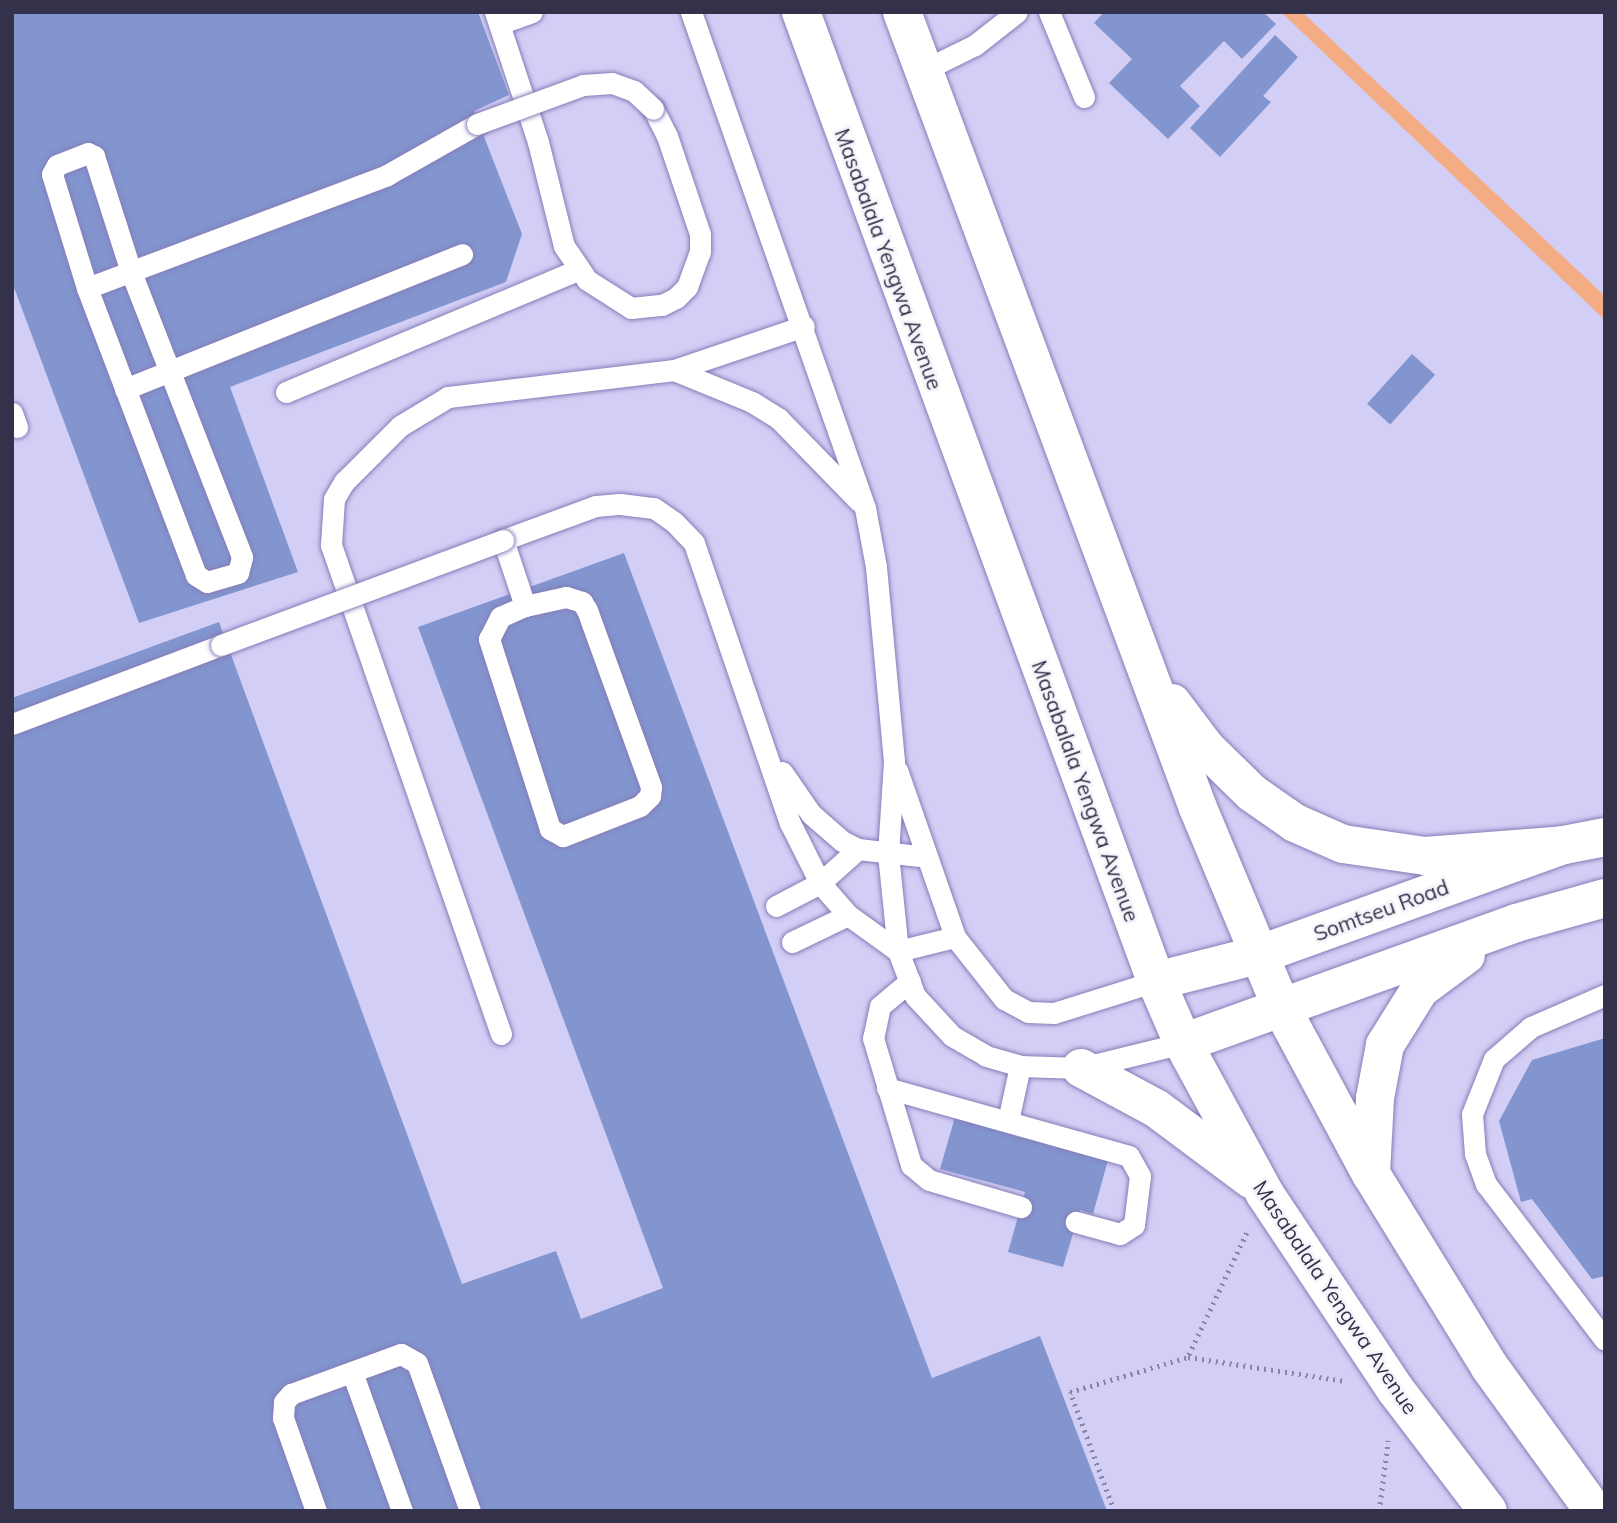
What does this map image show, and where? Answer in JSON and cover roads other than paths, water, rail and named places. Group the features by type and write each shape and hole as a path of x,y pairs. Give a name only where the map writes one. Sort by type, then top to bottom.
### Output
{"main road":[{"name":"Masabalala Yengwa Avenue","path":"801,12 1156,981 1183,1043 1263,1191 1395,1389 1488,1511"},
{"path":"902,12 1198,808 1282,1009 1371,1174 1489,1366 1594,1511"},
{"path":"1150,673 1233,776 1275,810 1316,834 1366,850 1425,856 1564,845"},
{"name":"Somtseu Road","path":"1156,981 1258,956 1564,845 1605,837"},
{"path":"1183,1043 1592,900"},
{"path":"1371,1174 1379,1069 1385,1045 1406,1006 1441,970 1467,954 1592,900"},
{"path":"1081,1068 1157,1109 1263,1191"}],"lane":[{"path":"87,288 387,175 477,124 583,85 612,83 642,97 667,136 700,234 700,252 687,287 662,305 648,308 625,307 578,270 564,246 538,142 497,18 532,12"},
{"path":"691,12 804,326 865,508 876,567 894,761 888,854 898,951 915,996 952,1036 986,1056 1020,1066 1081,1068 1183,1043"},
{"path":"924,70 975,45 1017,12"},
{"path":"1049,12 1084,97"},
{"path":"88,153 94,156 131,272 242,557 238,572 206,583 196,575 87,288 52,174 57,165 88,153"},
{"path":"125,389 169,369 462,254"},
{"path":"286,392 578,270"},
{"path":"501,1034 331,545 334,499 344,482 400,426 448,397 674,370 804,326"},
{"path":"674,370 752,402 779,419 865,508"},
{"path":"12,724 596,506 620,504 654,508 674,522 694,543 771,757 790,823 820,883 848,915 898,951 955,937"},
{"path":"503,540 525,606"},
{"path":"566,597 582,602 651,787 650,796 640,806 563,836 550,830 489,639 500,617 525,606 566,597"},
{"path":"771,757 820,824 858,849 927,857"},
{"path":"894,761 955,937 1004,999 1028,1012 1054,1013 1156,981"},
{"path":"776,905 820,883 858,849"},
{"path":"792,943 848,915"},
{"path":"910,981 887,996 874,1018 877,1064 911,1165 921,1174 1021,1207"},
{"path":"1605,995 1531,1027 1494,1059 1472,1114 1475,1154 1486,1184 1605,1340"},
{"path":"1008,1121 1020,1066"},
{"path":"887,1088 1121,1152 1136,1163 1139,1189 1129,1231 1120,1234 1076,1222"},
{"path":"316,1511 282,1409 291,1394 401,1354 417,1363 470,1511"},
{"path":"352,1372 402,1511"}]}
